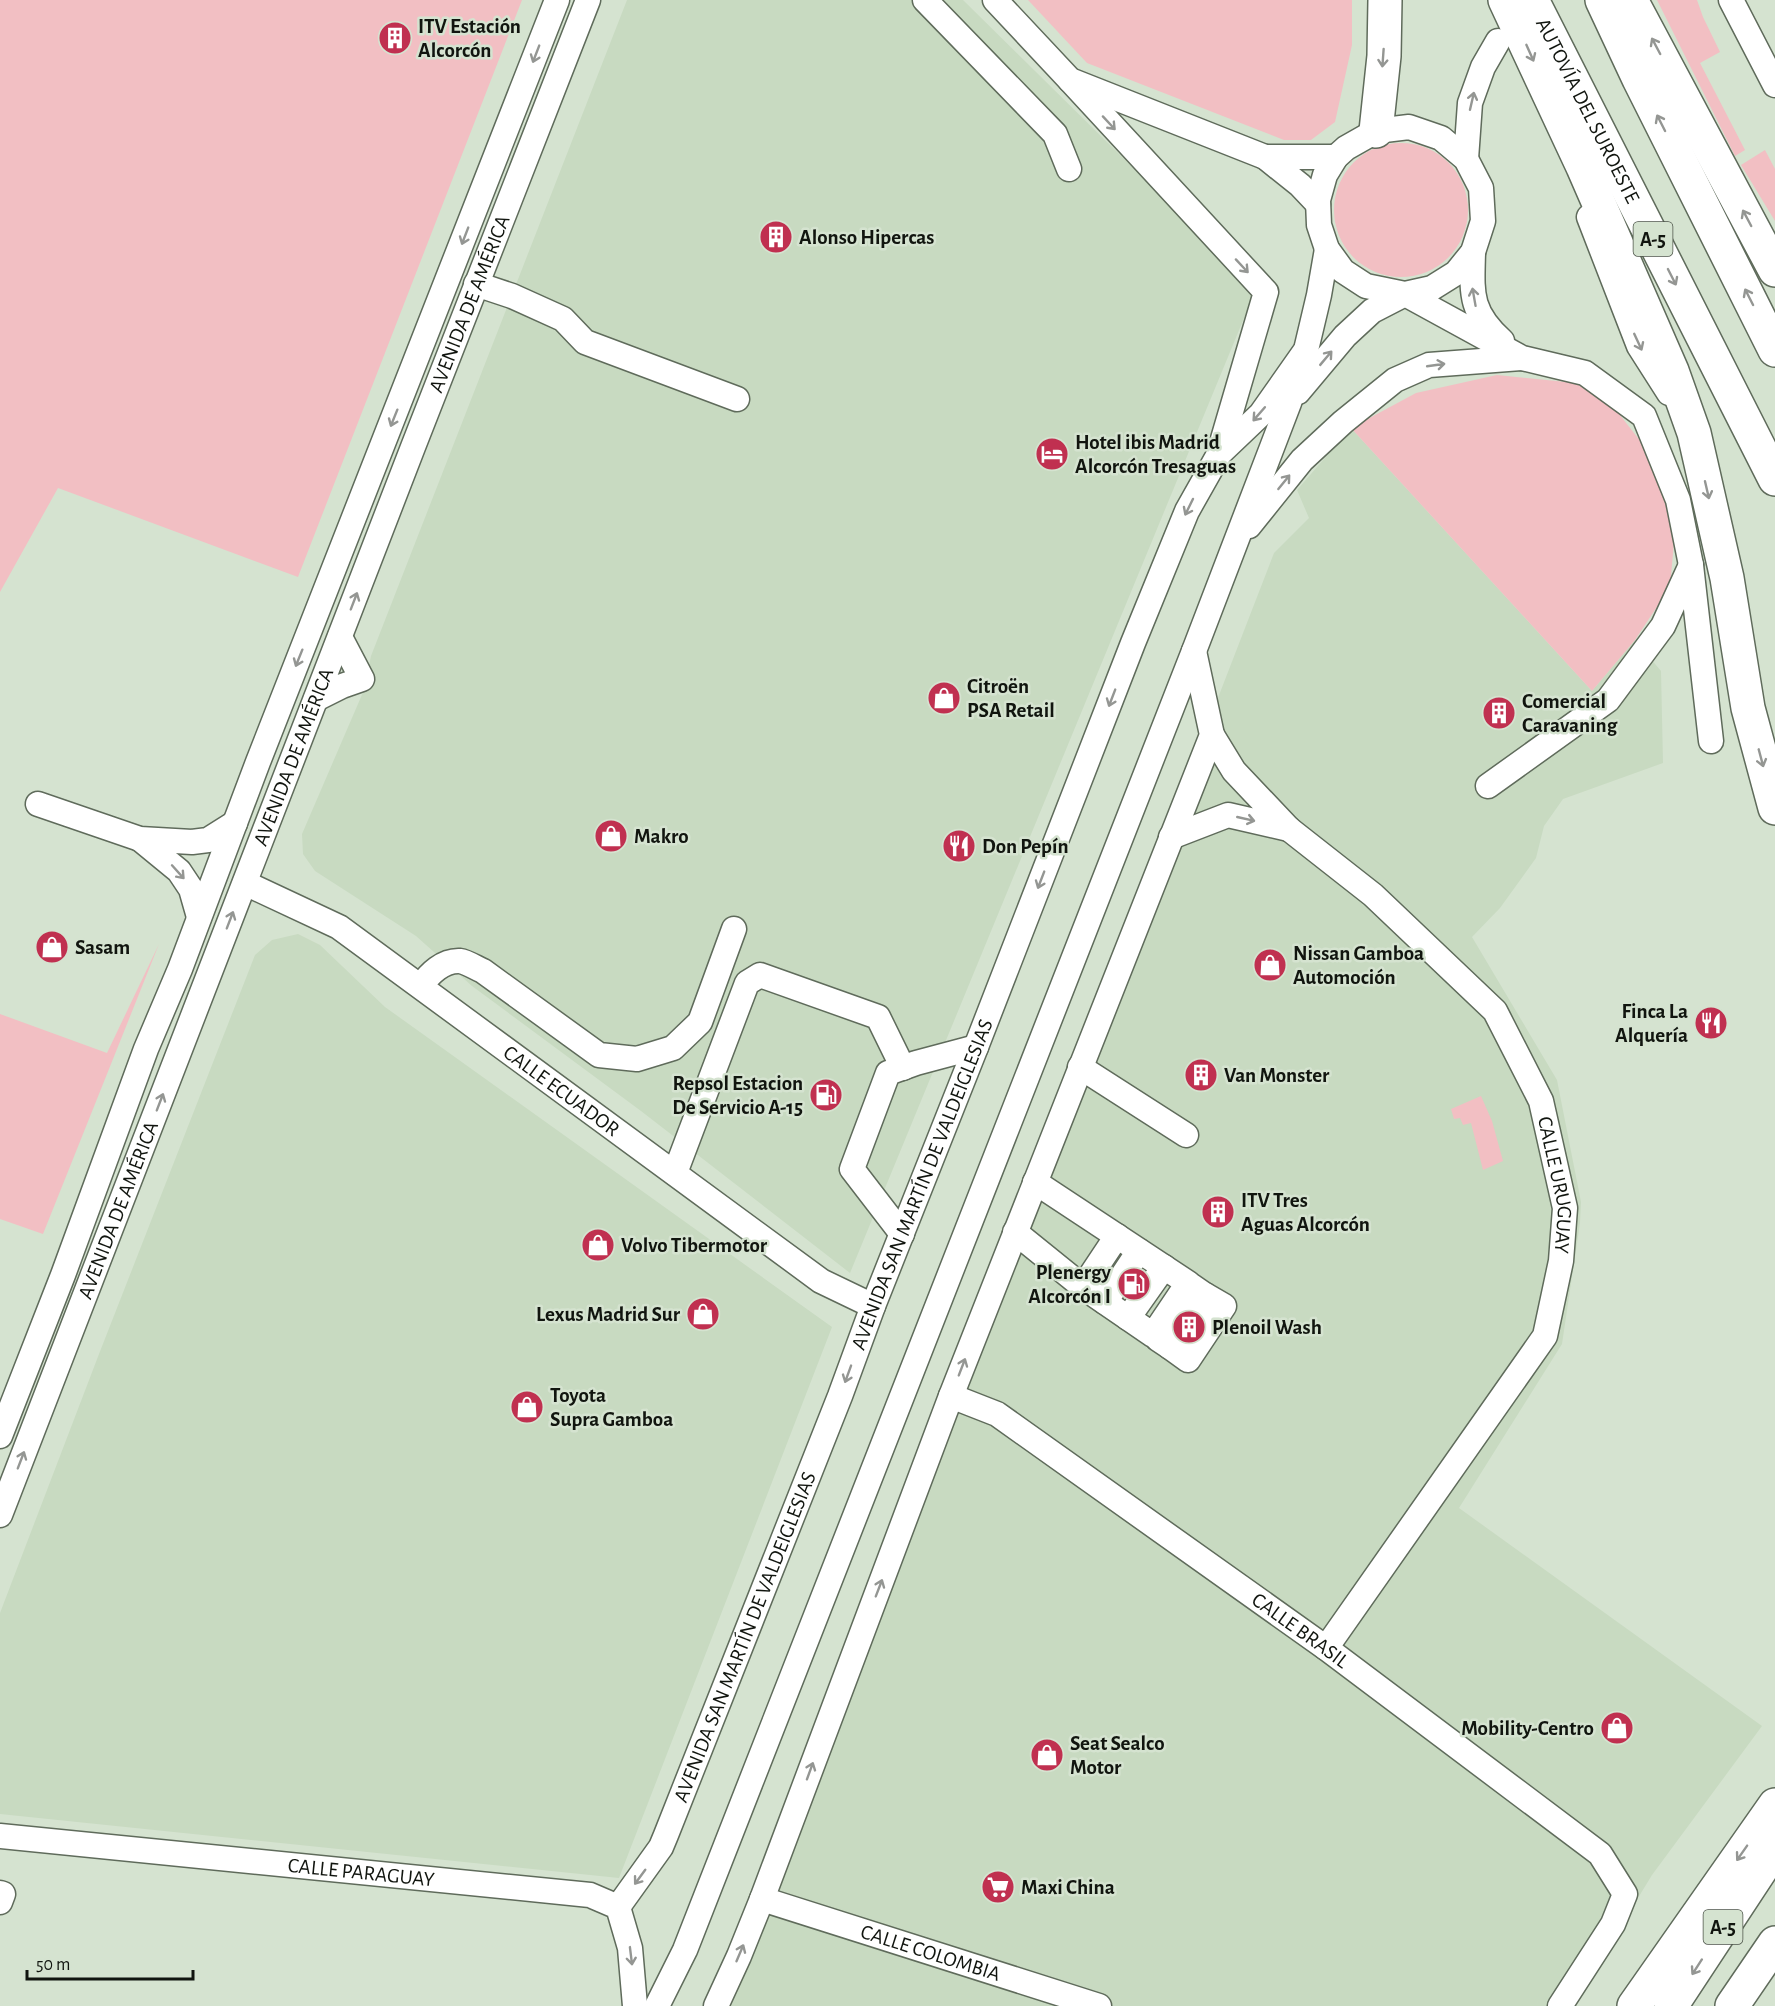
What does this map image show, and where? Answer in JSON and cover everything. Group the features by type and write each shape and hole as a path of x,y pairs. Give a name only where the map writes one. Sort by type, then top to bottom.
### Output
{"highway":[{"path":"1376,131 1384,56 1385,0"},
{"path":"1505,0 1583,167 1672,371 1694,433 1727,578 1748,708 1775,808"},
{"name":"AUTOVÍA DEL SUROESTE","path":"1532,0 1775,478"},
{"path":"1602,0 1775,350"},
{"path":"1631,0 1775,270"},
{"path":"1634,2006 1775,1805"},
{"name":"A-5","path":"1671,2006 1775,1848"},
{"name":"A-5","path":"1732,2006 1775,1943"}],"street":[{"name":"AVENIDA DE AMÉRICA","path":"0,1436 63,1275 147,1048 180,969 557,0"},
{"name":"AVENIDA DE AMÉRICA","path":"0,1515 588,0"},
{"path":"925,0 1055,134 1069,170"},
{"path":"995,0 1070,80 1265,157 1300,184 1318,204"},
{"path":"1731,0 1775,85"},
{"path":"1466,159 1470,103 1483,67 1498,41"},
{"name":"AVENIDA SAN MARTÍN DE VALDEIGLESIAS","path":"618,1907 664,1841 1151,599 1187,511 1218,456 1266,292 1070,80"},
{"path":"1522,358 1488,328 1477,309 1472,294 1473,252 1483,221 1480,188 1466,159 1441,138 1409,128 1376,131 1346,148 1336,157 1325,176 1318,204 1319,225 1327,249 1343,271 1366,286 1405,294 1522,358 1585,374 1644,416 1677,500 1691,566 1711,741"},
{"path":"1265,157 1336,157"},
{"name":"AVENIDA SAN MARTÍN DE VALDEIGLESIAS","path":"1218,456 1261,414 1306,350 1327,249"},
{"path":"1289,403 1345,336 1372,311 1405,294 1432,288 1456,273 1473,252"},
{"path":"476,284 512,296 563,319 585,342 737,399"},
{"path":"657,2006 685,1950 1194,651 1289,403 1306,350"},
{"path":"1234,544 1302,460 1343,422 1395,380 1429,365 1522,358"},
{"path":"1488,786 1608,700 1663,626 1691,566"},
{"path":"316,699 362,679 340,637"},
{"path":"716,2006 762,1899 951,1396 1212,735 1194,651"},
{"name":"CALLE URUGUAY","path":"1212,735 1234,771 1289,829 1373,895 1495,1011 1541,1101 1565,1208 1561,1261 1545,1336 1326,1648"},
{"path":"38,804 140,839 192,842 208,840 235,823"},
{"name":"CALLE URUGUAY","path":"1171,837 1228,815 1289,829"},
{"path":"140,839 178,871 191,889 199,917"},
{"name":"CALLE ECUADOR","path":"245,883 339,927 821,1281 873,1306"},
{"path":"420,986 430,973 447,963 461,961 483,971 599,1055 637,1059 673,1048 700,1022 734,929"},
{"path":"675,1173 747,983 760,975 878,1017 903,1068"},
{"path":"902,1233 852,1169 888,1073 976,1047"},
{"path":"1080,1067 1186,1135"},
{"path":"1015,1232 1083,1287 1188,1360 1224,1306 1035,1182"},
{"path":"1083,1287 1117,1236"},
{"path":"1105,1302 1139,1251"},
{"path":"1128,1318 1164,1267"},
{"path":"1162,1341 1196,1289"},
{"name":"CALLE BRASIL","path":"951,1396 997,1414 1326,1648 1600,1854 1624,1894 1613,1924 1560,2006"},
{"name":"CALLE PARAGUAY","path":"0,1836 590,1894 618,1907"},
{"path":"0,1893 3,1894 0,1902"},
{"name":"CALLE COLOMBIA","path":"762,1899 1099,2006"},
{"path":"618,1907 630,1948 635,2006"},
{"path":"672,2006 685,1950"}],"shaded area":[{"path":"0,0 522,0 298,577 58,488 0,592"},
{"path":"627,0 963,0 1256,289 850,1273 641,1111 472,986 416,936 315,871 303,854 302,834 364,690 371,656"},
{"path":"1028,0 1352,0 1352,45 1335,122 1311,140 1284,140 1087,63"},
{"path":"1657,0 1697,0 1720,52 1700,63 1745,150 1735,156"},
{"path":"1401,143 1427,148 1448,163 1463,184 1468,210 1463,236 1448,257 1427,272 1401,277 1375,272 1354,257 1339,236 1334,210 1339,184 1354,163 1375,148"},
{"path":"1765,150 1775,169 1775,221 1741,165"},
{"path":"1497,375 1576,383 1616,410 1652,456 1670,497 1674,542 1670,587 1635,640 1592,691 1351,428 1416,393"},
{"path":"1351,428 1592,691 1635,640 1661,671 1663,763 1563,799 1544,826 1536,858 1500,908 1472,937 1557,1080 1581,1202 1562,1344 1459,1508 1762,1726 1652,1875 1572,2006 712,2006 1274,553 1309,518 1297,490"},
{"path":"298,934 320,945 385,1007 832,1327 619,1878 0,1814 0,1613 255,955 272,940"},
{"path":"159,944 43,1234 0,1219 0,1014 107,1053"},
{"path":"1481,1096 1492,1121 1503,1161 1483,1170 1471,1123 1463,1125 1460,1118 1454,1119 1451,1109"}],"place":[{"name":"ITV Estación Alcorcón","path":"395,38"},
{"name":"Alonso Hipercas","path":"776,237"},
{"name":"Hotel ibis Madrid Alcorcón Tresaguas","path":"1052,454"},
{"name":"Citroën PSA Retail","path":"944,698"},
{"name":"Comercial Caravaning","path":"1499,713"},
{"name":"Makro","path":"611,836"},
{"name":"Don Pepín","path":"959,846"},
{"name":"Sasam","path":"52,947"},
{"name":"Nissan Gamboa Automoción","path":"1270,965"},
{"name":"Finca La Alquería","path":"1711,1023"},
{"name":"Van Monster","path":"1201,1075"},
{"name":"Repsol Estacion De Servicio A-15","path":"826,1095"},
{"name":"ITV Tres Aguas Alcorcón","path":"1218,1212"},
{"name":"Volvo Tibermotor","path":"598,1245"},
{"name":"Plenergy Alcorcón I","path":"1134,1284"},
{"name":"Lexus Madrid Sur","path":"703,1314"},
{"name":"Plenoil Wash","path":"1189,1327"},
{"name":"Toyota Supra Gamboa","path":"527,1407"},
{"name":"Mobility-Centro","path":"1617,1728"},
{"name":"Seat Sealco Motor","path":"1047,1755"},
{"name":"Maxi China","path":"998,1887"}]}
